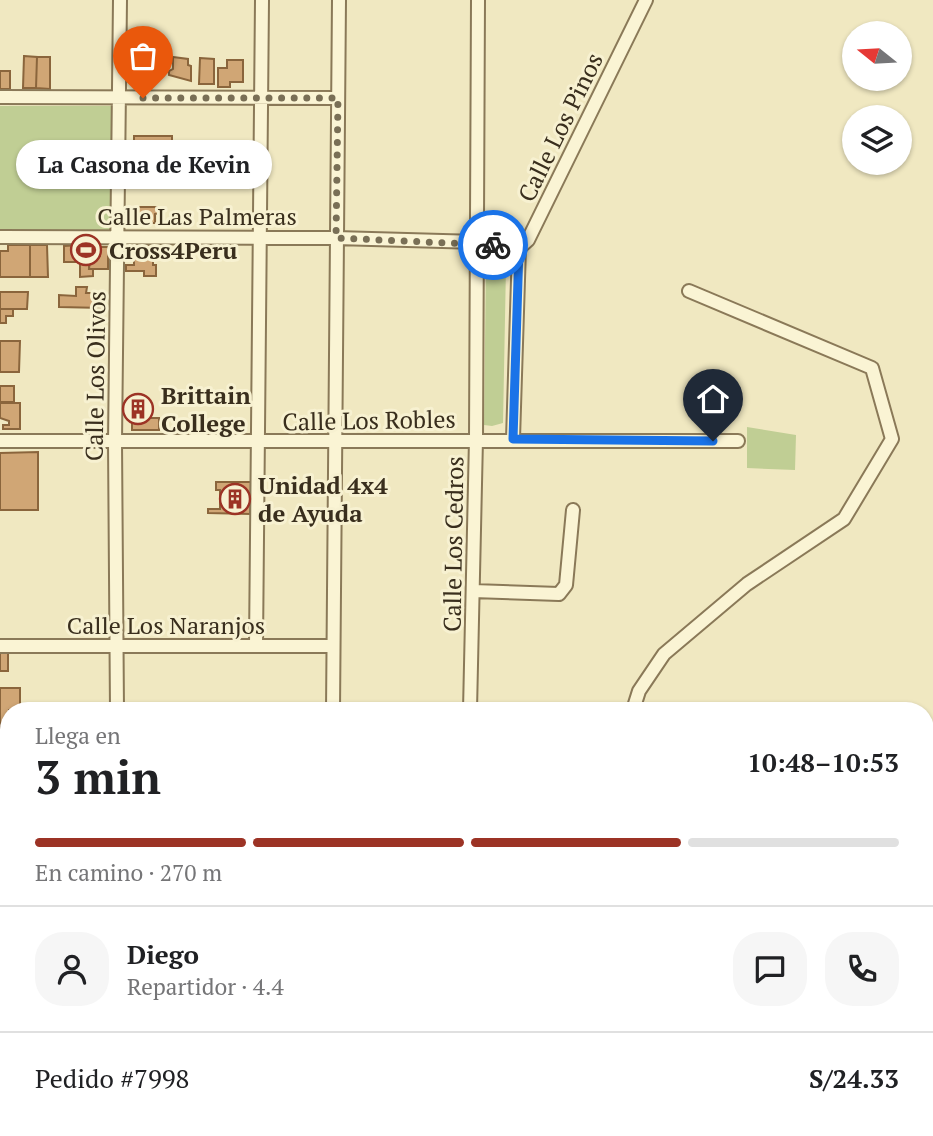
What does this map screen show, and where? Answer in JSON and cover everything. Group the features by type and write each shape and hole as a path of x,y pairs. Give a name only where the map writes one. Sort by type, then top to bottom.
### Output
{"street":[{"name":"Calle Los Olivos","path":"117,702 115,442 120,0"},
{"path":"256,645 262,0"},
{"path":"333,702 339,0"},
{"name":"Calle Los Cedros","path":"470,702 476,439 478,0"},
{"name":"Calle Los Pinos","path":"519,248 528,240 646,0"},
{"path":"0,97 338,98"},
{"name":"Calle Las Palmeras","path":"0,237 336,238 478,243 519,248"},
{"path":"513,439 519,248"},
{"path":"636,702 639,691 664,654 747,584 844,519 892,439 872,368 689,291"},
{"name":"Calle Los Robles","path":"0,441 738,441"},
{"path":"473,591 559,594 566,585 573,510"},
{"name":"Calle Los Naranjos","path":"0,646 332,646"}],"green space":[{"path":"0,106 114,106 114,231 0,232"},
{"path":"486,262 506,266 503,423 492,426 484,425"},
{"path":"747,427 796,435 795,470 747,468"}],"building":[{"path":"24,56 37,57 36,88 23,88"},
{"path":"37,57 50,57 50,89 36,88"},
{"path":"173,57 188,59 191,81 169,75 169,71 173,69"},
{"path":"200,58 214,59 214,84 199,84"},
{"path":"227,60 243,60 243,82 230,82 230,87 218,87 218,68 227,68"},
{"path":"0,71 10,71 10,89 0,89"},
{"path":"134,136 172,136 172,153 134,153"},
{"path":"131,167 145,167 145,175 150,175 151,183 131,183"},
{"path":"135,207 160,207 160,213 155,214 155,223 135,223"},
{"path":"8,245 30,245 30,277 0,277 0,251 8,251"},
{"path":"30,245 47,245 48,277 30,277"},
{"path":"80,245 92,245 89,269 93,269 93,276 80,277"},
{"path":"80,245 80,262 64,262 64,246"},
{"path":"145,245 153,245 156,276 144,276 144,271 126,271 126,265 134,265 134,255 145,255"},
{"path":"100,247 108,247 108,269 89,269 89,256 100,256"},
{"path":"76,287 87,287 86,293 100,293 103,308 59,307 59,295 76,296"},
{"path":"0,292 28,292 27,309 0,309"},
{"path":"0,309 13,309 13,316 6,316 6,323 0,323"},
{"path":"0,341 20,341 19,372 0,372"},
{"path":"0,386 14,386 14,402 0,402"},
{"name":"Brittain College","path":"132,400 145,400 144,418 159,418 159,430 132,430"},
{"path":"0,403 20,403 20,429 3,429 3,425 9,425 9,421 0,418"},
{"path":"38,452 38,510 0,510 0,453"},
{"name":"Unidad 4x4 de Ayuda","path":"216,482 251,482 250,514 208,513 208,509 220,509 220,490 216,490"},
{"path":"0,653 8,653 8,671 0,671"},
{"path":"0,688 20,688 20,702 0,702"}],"way so far":[{"path":"143,98 338,98 336,238 493,245"}],"place":[{"name":"La Casona de Kevin","path":"143,98"},
{"name":"Cross4Peru","path":"86,250"},
{"name":"Brittain College","path":"138,409"},
{"name":"Unidad 4x4 de Ayuda","path":"235,499"}],"route":[{"path":"493,245 519,248 513,439 713,441"}]}
